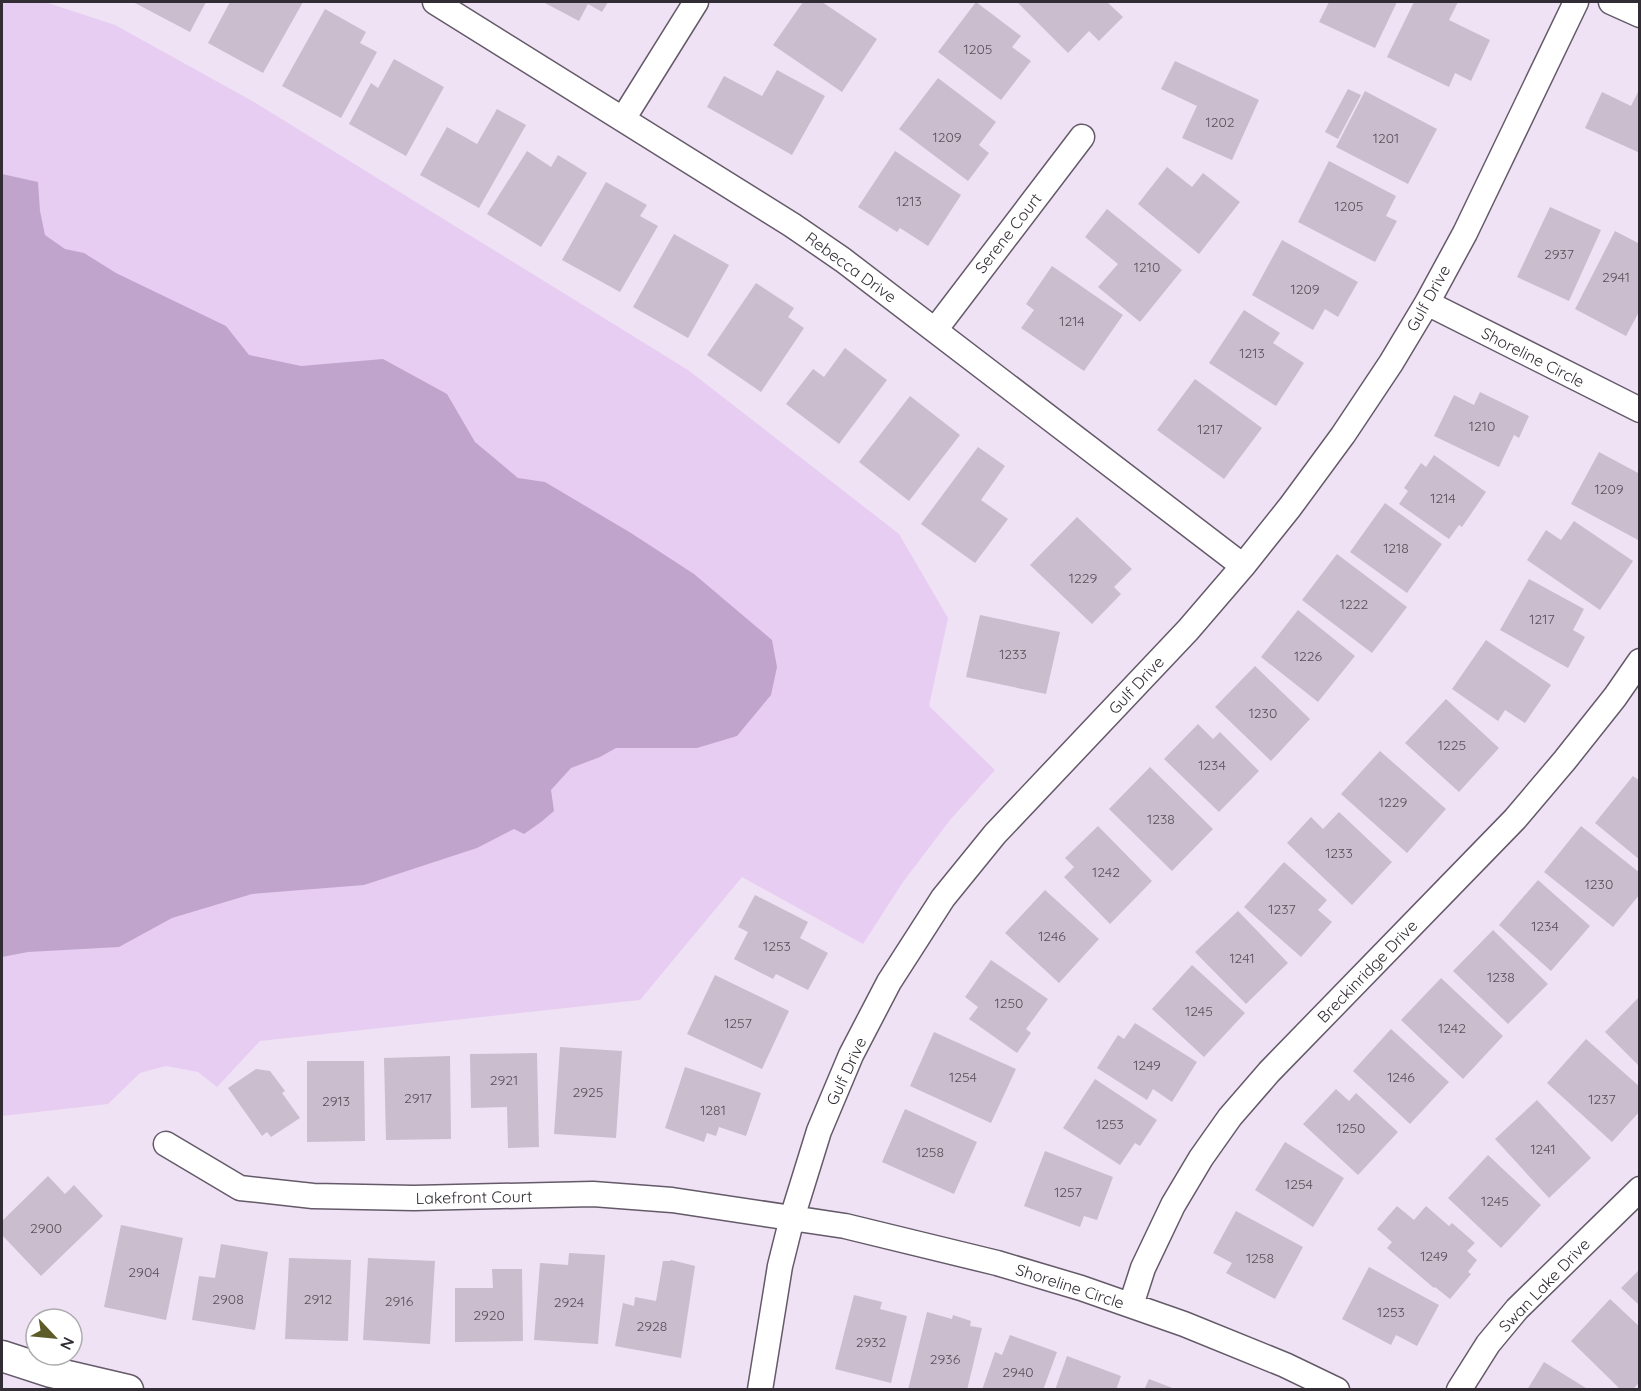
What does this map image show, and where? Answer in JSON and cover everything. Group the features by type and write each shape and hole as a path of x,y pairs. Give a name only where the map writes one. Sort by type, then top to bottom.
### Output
{"street":[{"name":"Rebecca Drive","path":"435,2 792,225 843,260 1243,566"},
{"path":"623,119 696,2"},
{"name":"Gulf Drive","path":"760,1389 780,1266 819,1131 851,1055 889,982 943,898 996,834 1188,630 1290,507 1343,435 1428,303 1465,233 1576,2"},
{"path":"1611,2 1640,15"},
{"name":"Serene Court","path":"934,330 1082,137"},
{"name":"Shoreline Circle","path":"1428,303 1640,410"},
{"name":"Breckinridge Drive","path":"1131,1305 1143,1268 1173,1205 1201,1158 1230,1117 1277,1064 1515,819 1615,697 1640,661"},
{"name":"Lakefront Court","path":"166,1144 240,1188 314,1196 414,1198 593,1194 672,1200 792,1218"},
{"name":"Swan Lake Drive","path":"1459,1389 1488,1344 1517,1309 1640,1189"},
{"name":"Shoreline Circle","path":"792,1218 851,1227 945,1250 1070,1285 1184,1324 1337,1389"},
{"path":"2,1356 51,1372 128,1389"}],"shaded area":[{"path":"2,2 45,2 115,25 254,102 688,370 899,534 948,618 929,706 995,770 950,820 903,882 863,944 742,877 640,1000 260,1041 217,1087 198,1072 166,1066 140,1073 108,1104 2,1116"},
{"path":"2,174 38,182 40,211 45,235 65,249 84,253 116,273 226,326 249,355 301,366 383,359 447,394 475,442 518,478 545,482 631,533 694,574 772,640 777,667 771,695 737,736 697,748 616,748 571,768 551,790 554,811 524,834 514,829 477,848 364,885 252,894 172,918 119,947 28,952 2,957"}],"building":[{"path":"133,2 206,2 190,32"},
{"path":"230,2 303,2 263,73 208,43"},
{"path":"543,2 608,2 602,12 588,4 579,21"},
{"path":"803,2 822,2 877,39 842,92 773,45"},
{"path":"976,2 1021,36 1012,47 1031,61 1001,100 938,52"},
{"path":"1017,2 1107,2 1123,17 1099,41 1089,31 1068,53"},
{"path":"1329,2 1397,2 1375,48 1319,22"},
{"path":"1414,2 1458,2 1449,20 1490,40 1471,81 1455,73 1449,87 1387,57"},
{"path":"325,9 366,32 360,43 377,52 341,118 282,86"},
{"path":"394,59 444,87 406,156 349,124 371,83 378,88"},
{"path":"1175,61 1259,100 1232,160 1182,138 1197,106 1161,89"},
{"path":"777,70 825,96 792,155 707,107 724,76 762,96"},
{"path":"938,78 996,122 979,145 989,153 968,181 899,129"},
{"path":"1640,88 1640,153 1585,128 1602,92 1631,106"},
{"path":"1348,89 1361,95 1338,139 1325,132"},
{"path":"1365,91 1437,129 1408,184 1336,147"},
{"path":"497,109 526,125 479,208 420,175 447,127 477,144"},
{"path":"527,151 551,167 558,155 587,173 541,247 487,214"},
{"path":"895,151 961,195 928,246 900,228 897,232 858,207"},
{"path":"1329,161 1396,196 1386,216 1397,221 1375,262 1298,222"},
{"path":"1167,167 1192,187 1203,173 1240,202 1199,254 1138,204"},
{"path":"606,182 647,205 640,216 658,226 620,292 562,260"},
{"path":"1550,207 1601,230 1569,301 1517,277"},
{"path":"1107,209 1182,270 1140,322 1098,287 1118,264 1085,237"},
{"path":"1615,231 1640,244 1640,310 1626,336 1575,309"},
{"path":"674,234 729,265 688,338 633,307"},
{"path":"1282,240 1358,282 1338,317 1325,309 1313,330 1252,295"},
{"path":"1052,266 1123,315 1084,371 1021,328 1034,310 1026,304"},
{"path":"756,283 794,308 788,317 804,328 761,392 707,355"},
{"path":"1244,310 1280,333 1273,343 1304,363 1276,406 1209,363"},
{"path":"845,348 887,380 839,444 786,404 813,369 824,377"},
{"path":"1195,379 1262,428 1224,479 1157,430"},
{"path":"1480,392 1529,416 1519,438 1514,435 1499,467 1434,436 1454,395 1474,405"},
{"path":"910,396 960,435 909,501 859,462"},
{"path":"978,447 1005,466 981,500 1008,519 975,563 921,524"},
{"path":"1599,452 1640,474 1640,541 1571,504"},
{"path":"1434,455 1486,492 1462,527 1459,525 1449,539 1399,504 1408,491 1404,488 1421,463 1426,467"},
{"path":"1385,503 1442,544 1407,593 1350,552"},
{"path":"1077,517 1132,569 1114,587 1121,594 1092,624 1030,565"},
{"path":"1574,521 1633,561 1600,610 1527,560 1546,530 1561,540"},
{"path":"1337,554 1407,607 1372,653 1302,600"},
{"path":"1529,579 1584,609 1573,630 1585,637 1568,668 1500,630"},
{"path":"1298,610 1355,656 1318,702 1261,657"},
{"path":"980,615 1060,632 1046,694 966,677"},
{"path":"1486,640 1551,685 1525,723 1505,710 1498,721 1452,689"},
{"path":"1255,666 1310,719 1271,761 1215,707"},
{"path":"1446,699 1499,748 1459,792 1405,743"},
{"path":"1198,724 1213,739 1220,732 1259,771 1219,812 1164,759"},
{"path":"1380,751 1446,809 1407,853 1341,794"},
{"path":"1150,767 1213,829 1172,871 1109,809"},
{"path":"1633,776 1640,781 1640,860 1595,823"},
{"path":"1339,812 1392,862 1352,905 1287,843 1311,817 1323,829"},
{"path":"1098,826 1152,881 1110,924 1064,877 1074,867 1065,858"},
{"path":"1581,826 1640,873 1640,894 1613,927 1544,872"},
{"path":"1284,862 1327,900 1318,910 1332,922 1301,957 1244,907"},
{"path":"1538,880 1590,926 1551,971 1499,925"},
{"path":"1045,890 1099,939 1059,983 1005,933"},
{"path":"755,895 808,922 800,938 828,953 808,990 776,974 773,979 734,959 748,932 738,927"},
{"path":"1238,911 1288,963 1246,1004 1195,952"},
{"path":"1493,930 1548,984 1508,1024 1453,971"},
{"path":"991,960 1048,999 1026,1029 1031,1033 1017,1053 969,1019 978,1007 965,997"},
{"path":"1192,965 1245,1013 1204,1057 1152,1009"},
{"path":"715,975 789,1011 762,1069 687,1034"},
{"path":"1441,978 1503,1036 1463,1079 1401,1020"},
{"path":"1640,996 1640,1067 1605,1032"},
{"path":"1135,1023 1197,1062 1172,1102 1153,1089 1147,1100 1097,1068 1118,1035 1124,1039"},
{"path":"1391,1029 1449,1082 1410,1124 1353,1071"},
{"path":"934,1032 1016,1069 991,1123 910,1086"},
{"path":"1586,1039 1640,1087 1640,1111 1612,1142 1547,1083"},
{"path":"560,1047 622,1051 616,1138 554,1134"},
{"path":"537,1053 539,1147 508,1148 507,1107 471,1108 470,1054"},
{"path":"450,1056 451,1139 386,1140 384,1058"},
{"path":"307,1061 364,1061 365,1141 307,1142"},
{"path":"685,1067 761,1093 746,1136 719,1127 716,1136 707,1133 704,1142 665,1128"},
{"path":"256,1069 270,1071 285,1091 282,1093 300,1118 271,1137 267,1132 262,1136 228,1088"},
{"path":"1095,1079 1157,1120 1140,1146 1135,1143 1120,1165 1063,1128"},
{"path":"1336,1089 1349,1101 1356,1093 1398,1132 1358,1175 1303,1124"},
{"path":"1537,1100 1591,1158 1549,1198 1495,1139"},
{"path":"905,1109 977,1142 954,1194 882,1162"},
{"path":"1285,1142 1344,1178 1313,1227 1255,1190"},
{"path":"1045,1151 1113,1177 1097,1220 1084,1216 1080,1227 1024,1206"},
{"path":"1488,1155 1541,1205 1501,1248 1448,1198"},
{"path":"48,1176 65,1194 74,1185 103,1216 41,1276 2,1235 2,1221"},
{"path":"1397,1206 1414,1220 1426,1206 1449,1226 1452,1223 1475,1243 1467,1251 1477,1260 1468,1272 1471,1274 1450,1299 1387,1248 1392,1242 1377,1229"},
{"path":"1236,1211 1303,1247 1275,1299 1226,1273 1232,1263 1213,1253"},
{"path":"121,1225 183,1238 166,1320 104,1307"},
{"path":"221,1244 268,1252 255,1330 192,1320 199,1276 215,1278"},
{"path":"569,1253 605,1255 598,1344 534,1340 540,1263 568,1265"},
{"path":"289,1258 351,1260 348,1341 285,1339"},
{"path":"368,1258 435,1261 430,1344 363,1340"},
{"path":"671,1260 695,1266 681,1358 615,1346 623,1303 634,1306 635,1297 656,1301 663,1261"},
{"path":"1369,1267 1439,1305 1417,1346 1396,1335 1391,1345 1342,1319"},
{"path":"492,1269 522,1269 523,1341 455,1342 455,1288 493,1288"},
{"path":"1640,1269 1640,1306 1621,1288"},
{"path":"854,1295 882,1302 880,1309 907,1316 891,1383 835,1369"},
{"path":"1610,1299 1640,1327 1640,1382 1632,1390 1621,1390 1571,1341"},
{"path":"927,1312 952,1319 953,1315 971,1321 970,1326 982,1328 967,1390 908,1390"},
{"path":"1010,1335 1057,1352 1043,1390 982,1390 995,1352 1002,1355"},
{"path":"1067,1356 1121,1376 1116,1390 1055,1390"},
{"path":"1544,1362 1589,1390 1527,1390"},
{"path":"1149,1379 1175,1389 1175,1390 1144,1390"}]}
